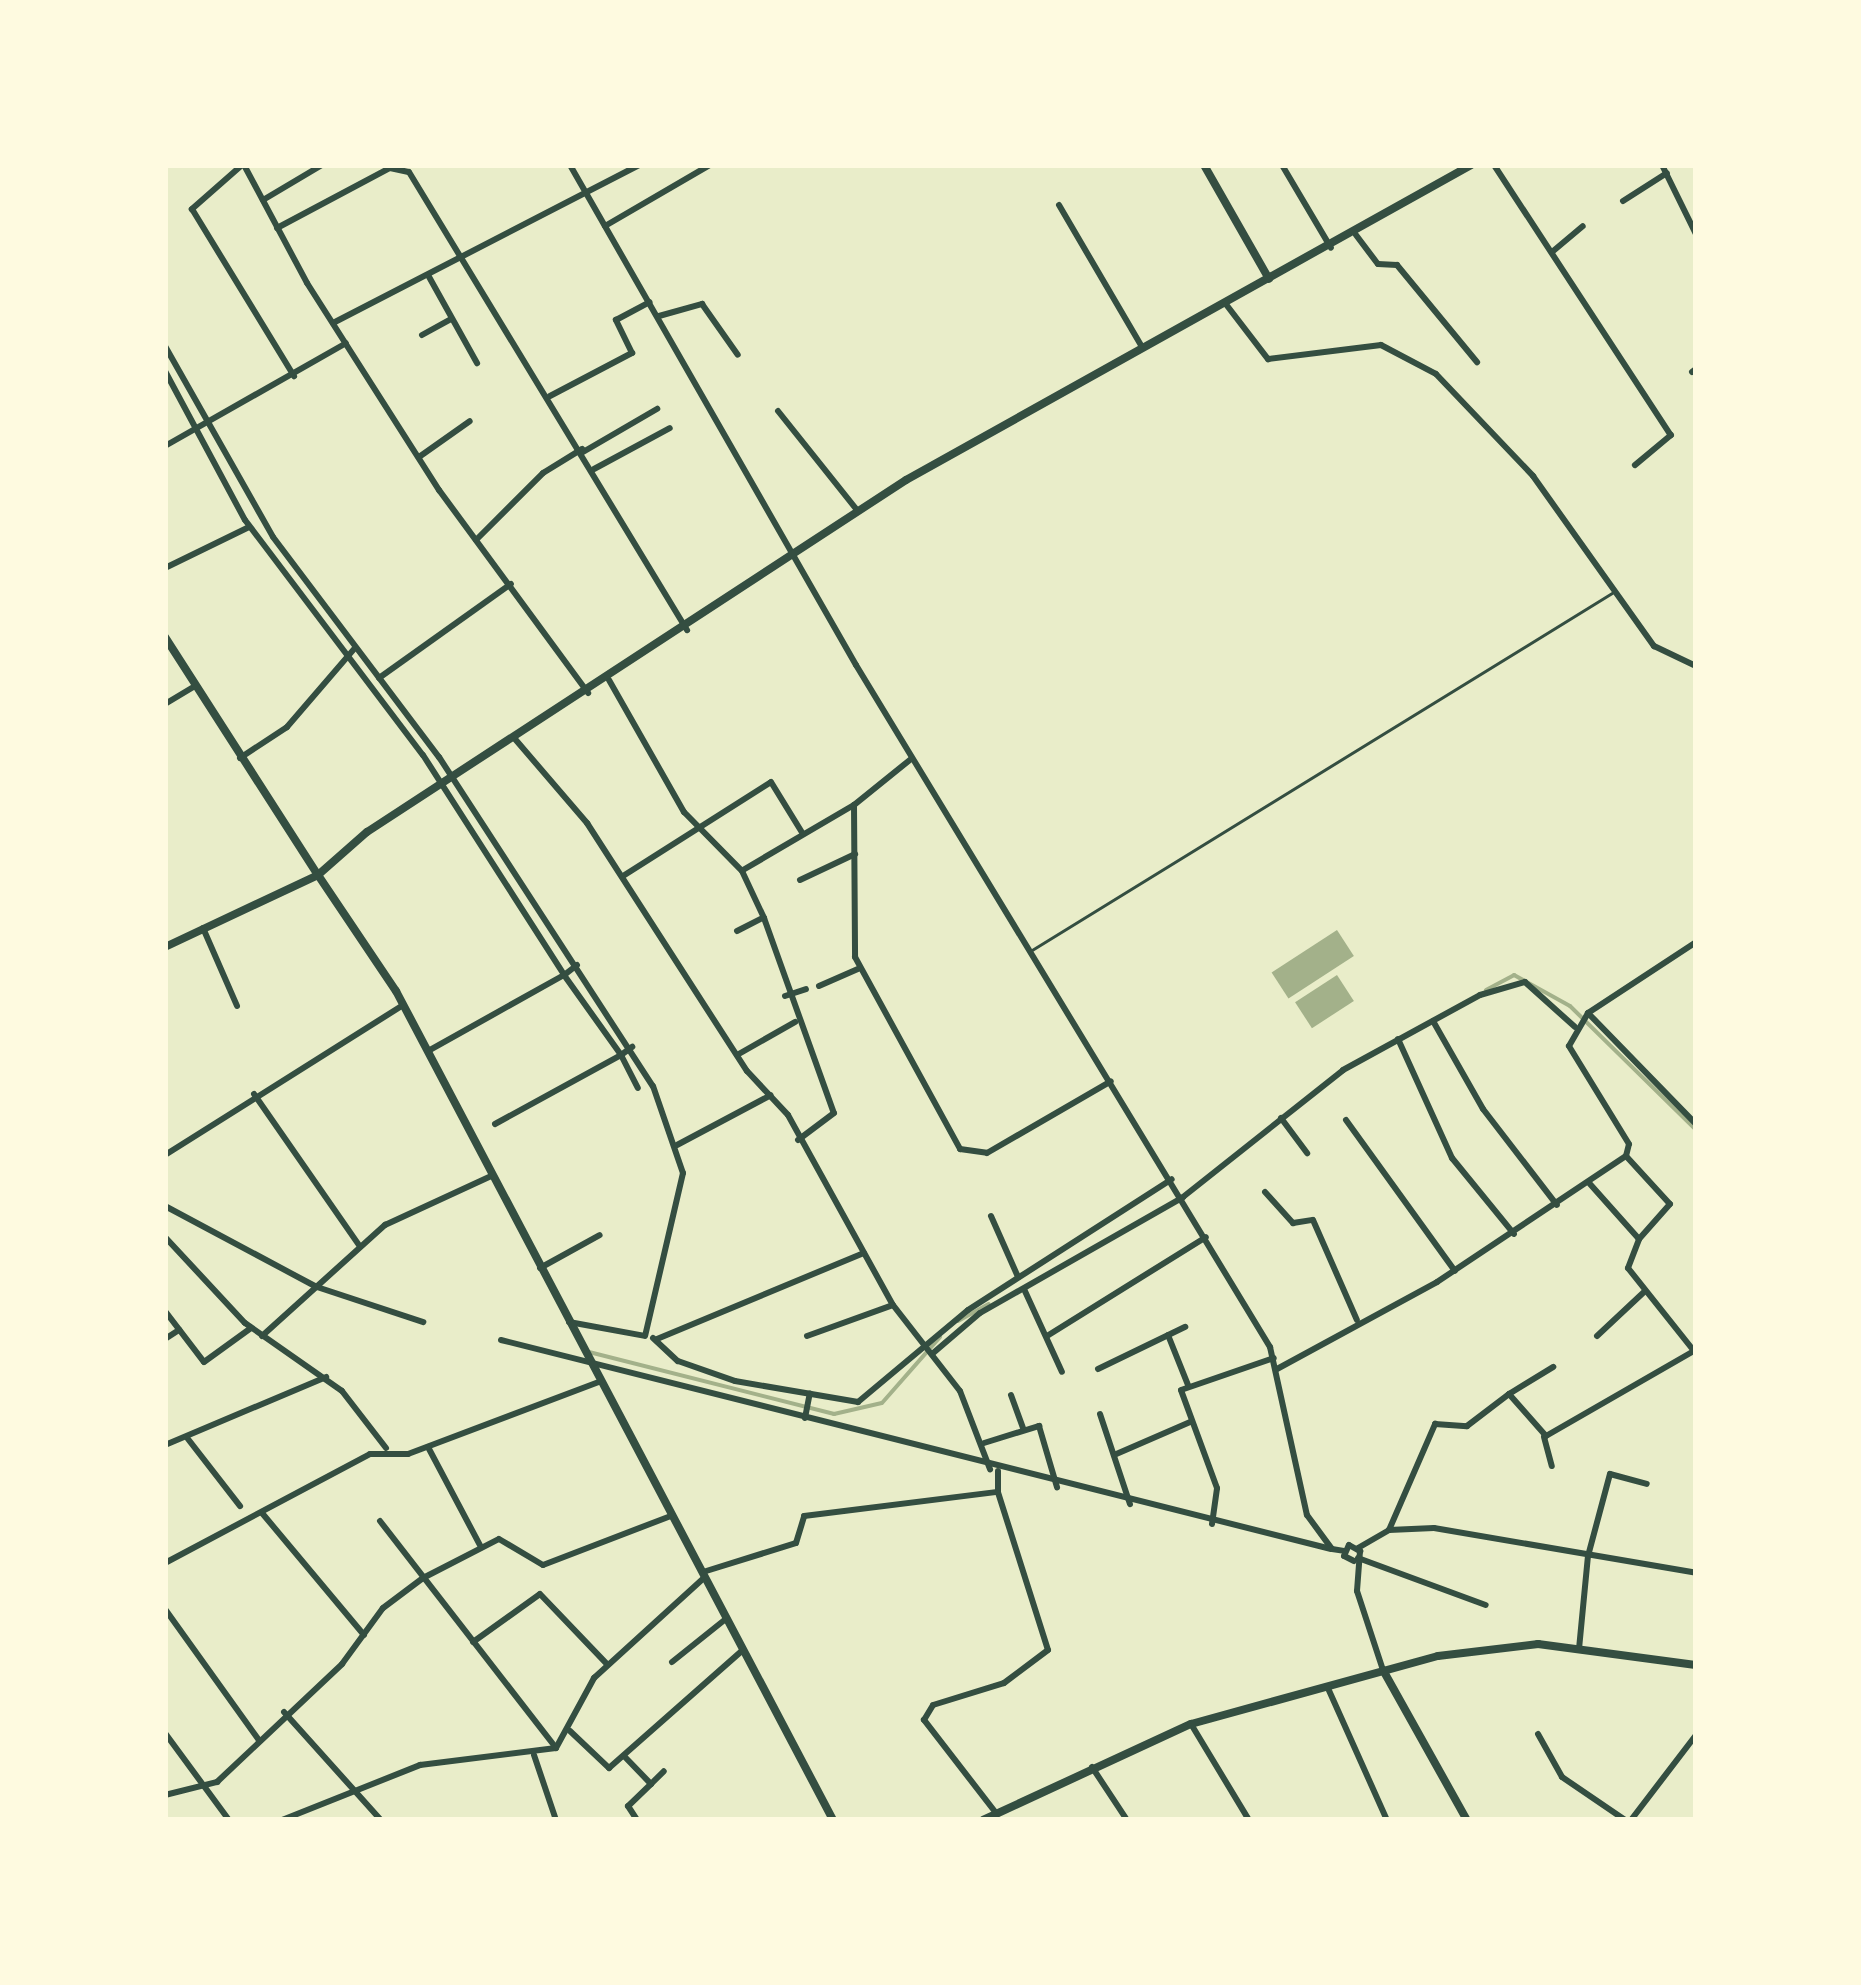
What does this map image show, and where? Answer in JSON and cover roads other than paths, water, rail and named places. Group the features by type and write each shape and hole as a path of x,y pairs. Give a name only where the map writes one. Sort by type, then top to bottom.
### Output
{"street":[{"path":"294,376 192,209 243,165 333,322 441,493 588,693"},
{"path":"262,200 322,165"},
{"path":"333,322 468,258 639,165"},
{"path":"605,226 710,165"},
{"path":"1204,165 1270,279"},
{"path":"1282,165 1331,248"},
{"path":"166,943 318,875 448,782 687,630 858,510 1142,347 1356,235 1471,165"},
{"path":"1494,165 1671,434 1635,465"},
{"path":"1662,165 1696,234"},
{"path":"277,228 399,166 468,258 687,630"},
{"path":"575,166 793,559 911,759 1172,1179 1274,1358 1307,1515 1332,1549"},
{"path":"1623,201 1667,173"},
{"path":"1059,204 1142,347"},
{"path":"1552,252 1583,226"},
{"path":"1356,235 1378,264 1396,265 1477,362"},
{"path":"428,275 477,364"},
{"path":"550,396 632,353 616,320 650,302"},
{"path":"1225,303 1268,359 1380,345 1436,374 1533,476 1614,592 1666,658 1696,666"},
{"path":"659,316 702,304 738,355"},
{"path":"422,335 452,319"},
{"path":"165,446 346,343"},
{"path":"165,346 273,537 350,653 379,678 576,966 677,1145 681,1194 646,1336"},
{"path":"165,371 250,526 448,782 566,974 626,1051 638,1088"},
{"path":"476,540 582,451 657,409"},
{"path":"778,412 858,510"},
{"path":"418,457 470,421"},
{"path":"594,469 670,428"},
{"path":"165,568 250,526"},
{"path":"379,678 511,584"},
{"path":"165,638 403,1005 833,1820"},
{"path":"240,759 288,727 350,653"},
{"path":"609,680 696,829 742,870 764,917 785,996 834,1114 798,1140"},
{"path":"165,704 195,686"},
{"path":"515,739 623,876 737,1056 771,1095 893,1305 984,1442 1048,1650 1004,1683 936,1704 924,1717 989,1818 1092,1766 1191,1724 1383,1670 1515,1643 1696,1665"},
{"path":"742,870 854,805 911,759"},
{"path":"623,876 772,782 803,834"},
{"path":"854,805 858,969 968,1156 1111,1080"},
{"path":"800,880 855,854"},
{"path":"737,931 764,917"},
{"path":"203,928 238,1006"},
{"path":"1277,1369 1357,1320 1455,1271 1590,1184 1626,1156 1629,1144 1572,1060 1576,1025 1696,942"},
{"path":"428,1051 576,966"},
{"path":"820,986 858,969"},
{"path":"926,1351 1181,1194 1281,1118 1432,1021 1519,980 1550,997 1576,1025"},
{"path":"785,996 806,989"},
{"path":"165,1155 254,1094 403,1005"},
{"path":"1587,1014 1696,1124"},
{"path":"1432,1021 1482,1109 1557,1205"},
{"path":"737,1056 795,1022"},
{"path":"1398,1040 1452,1158 1514,1234"},
{"path":"495,1124 626,1051"},
{"path":"254,1094 360,1246"},
{"path":"677,1145 771,1095"},
{"path":"1281,1118 1307,1153"},
{"path":"1346,1120 1455,1271"},
{"path":"1544,1436 1694,1351 1644,1292 1626,1263 1640,1239 1670,1204 1626,1156"},
{"path":"262,1336 360,1246 413,1209 491,1176"},
{"path":"646,1336 691,1366 810,1395 871,1397 1018,1276 1172,1179"},
{"path":"1590,1184 1640,1239"},
{"path":"1265,1192 1293,1223 1312,1220 1357,1320"},
{"path":"165,1206 317,1286 423,1322"},
{"path":"992,1216 1018,1276"},
{"path":"539,1268 600,1235"},
{"path":"165,1236 251,1328 326,1377 386,1448 403,1455 601,1381"},
{"path":"1046,1336 1206,1238"},
{"path":"568,1322 672,1339 864,1252"},
{"path":"1024,1289 1062,1372"},
{"path":"1597,1336 1644,1292"},
{"path":"807,1336 893,1305"},
{"path":"165,1311 205,1362 251,1328"},
{"path":"1098,1369 1185,1326"},
{"path":"165,1339 178,1330"},
{"path":"1168,1335 1188,1384"},
{"path":"501,1340 806,1415 1130,1506 1332,1549 1358,1548 1388,1530 1450,1530 1696,1572"},
{"path":"1212,1524 1216,1488 1180,1396 1188,1384 1274,1358"},
{"path":"1388,1530 1435,1424 1466,1426 1554,1367"},
{"path":"165,1445 326,1377"},
{"path":"1509,1394 1544,1436 1552,1466"},
{"path":"806,1415 810,1395"},
{"path":"1012,1395 1024,1430"},
{"path":"1100,1414 1130,1506"},
{"path":"1114,1455 1190,1422"},
{"path":"984,1442 1024,1430 1044,1432 1057,1487"},
{"path":"188,1438 240,1506"},
{"path":"428,1447 481,1547"},
{"path":"165,1563 386,1448"},
{"path":"1579,1648 1588,1556 1610,1474 1647,1484"},
{"path":"282,1820 356,1785 420,1765 534,1755 556,1748 570,1731 606,1664 704,1574 796,1542 804,1516 998,1492"},
{"path":"262,1513 364,1636"},
{"path":"165,1795 204,1787 423,1578 507,1537 535,1563 553,1563 673,1514"},
{"path":"380,1521 556,1748"},
{"path":"1358,1548 1356,1559 1383,1670 1468,1820"},
{"path":"1344,1550 1356,1559 1486,1605"},
{"path":"473,1642 540,1594 606,1664"},
{"path":"165,1608 258,1739"},
{"path":"672,1662 726,1618"},
{"path":"570,1731 605,1768 624,1756 743,1650"},
{"path":"1327,1686 1388,1820"},
{"path":"284,1712 356,1785 380,1820"},
{"path":"1191,1724 1249,1820"},
{"path":"165,1734 229,1820"},
{"path":"1538,1734 1562,1777 1628,1820 1696,1735"},
{"path":"534,1755 556,1820"},
{"path":"624,1756 651,1784"},
{"path":"1092,1766 1128,1820"},
{"path":"637,1820 628,1806 664,1771"}],"lane":[{"path":"1031,951 1614,592"}],"waterway":[{"path":"1486,990 1514,975 1570,1006 1696,1130"},
{"path":"958,1321 989,1304"},
{"path":"589,1352 834,1414 882,1403 940,1337"}]}
